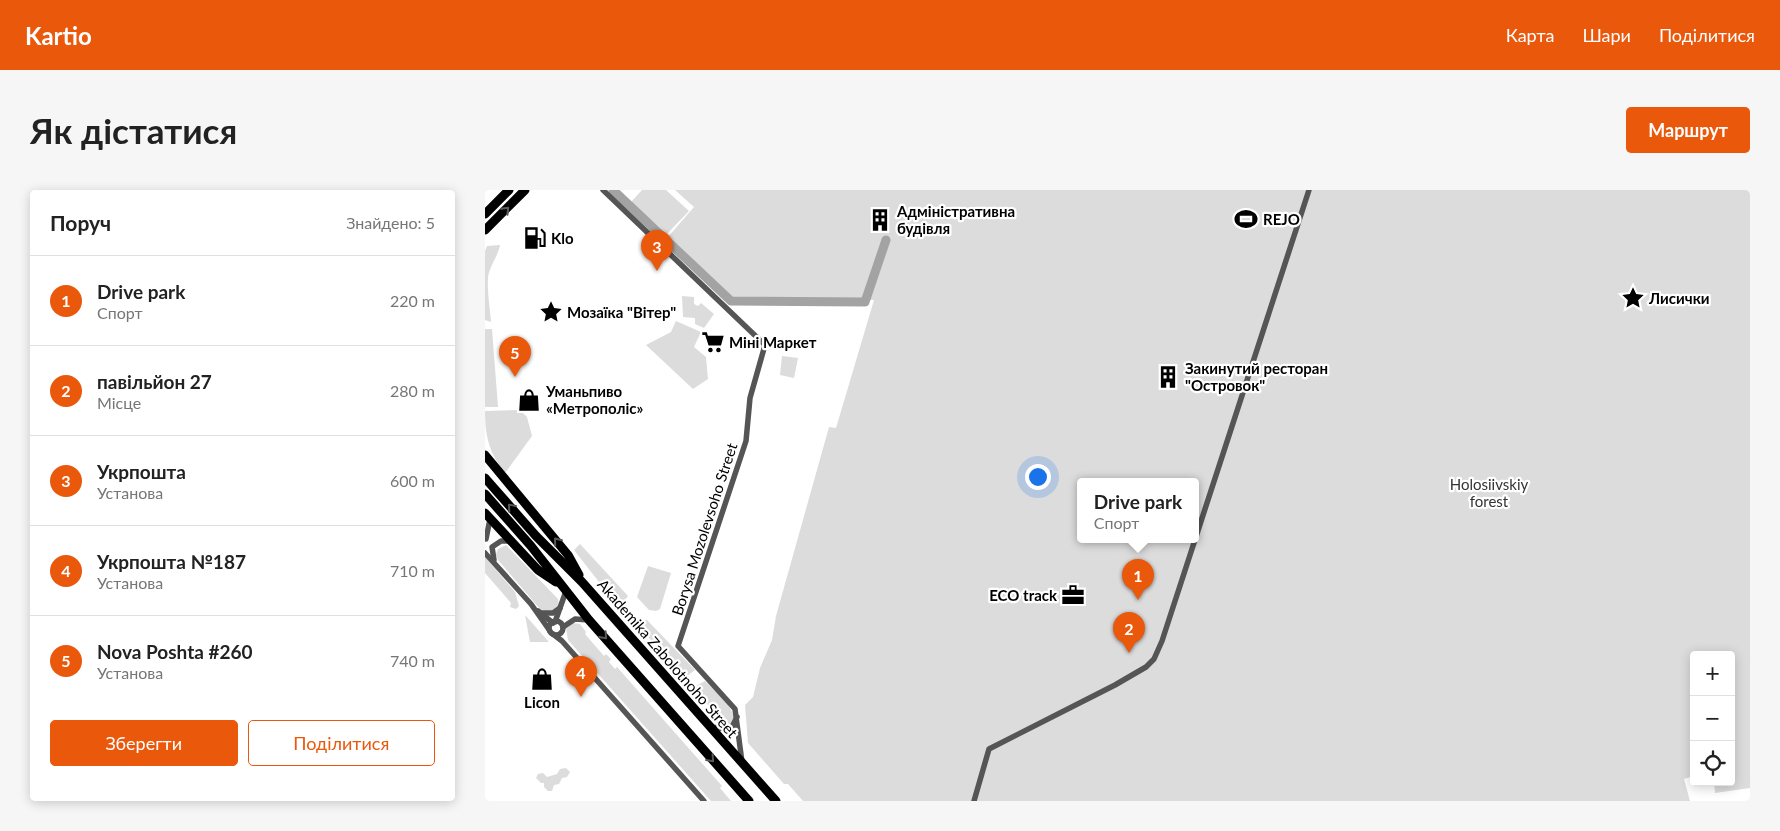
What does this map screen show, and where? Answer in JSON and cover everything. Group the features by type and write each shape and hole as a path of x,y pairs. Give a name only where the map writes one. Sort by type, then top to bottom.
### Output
{"highway":[{"path":"487,211 509,190"},
{"path":"485,230 525,190"},
{"path":"485,455 568,555 582,582"},
{"name":"Akademika Zabolotnoho Street","path":"485,478 536,536 582,582 776,801"},
{"path":"485,494 531,546 589,620 749,801"},
{"path":"487,523 509,541 537,570 564,589"}],"street":[{"name":"Borysa Mozolevsoho Street","path":"603,190 765,345 750,398 746,441 678,646 733,705 737,715"},
{"path":"1199,531 1309,190"},
{"path":"487,523 485,539 491,542 496,565"},
{"path":"509,541 501,541 485,552 531,604 552,633 562,641 704,801"},
{"path":"974,801 989,749 1115,685 1146,667 1154,659 1163,642 1195,543"},
{"path":"552,633 564,589"},
{"path":"531,604 554,622 560,623 562,641"},
{"path":"541,613 553,613 560,608"},
{"path":"552,633 562,630 575,619 589,620"},
{"path":"709,726 726,729 732,727 737,715"},
{"path":"737,715 743,764"}],"green space":[{"path":"642,190 666,190 689,211 667,234 631,202"},
{"name":"Holosiivskiy forest","path":"675,190 1750,190 1750,788 1715,793 1714,786 1735,786 1735,651 1690,651 1690,777 1684,779 1690,801 803,801 788,784 784,784 748,743 745,705 753,697 760,668 772,640 776,616 829,427 836,428 874,300 732,300 667,238 694,207"},
{"path":"500,245 488,278 491,322 485,320 485,251 487,246"},
{"path":"682,296 694,297 694,304 698,306 701,303 714,314 704,328 695,324 695,318 683,317"},
{"path":"676,321 701,332 694,347 706,357 708,379 693,389 646,345 671,332"},
{"path":"485,329 492,329 498,407 485,407"},
{"path":"782,356 798,358 794,378 780,375"},
{"path":"520,410 527,417 532,436 505,473 495,458 489,444 485,411"},
{"path":"580,544 628,596 622,604 610,596 574,550"},
{"path":"506,545 558,599 559,606 555,611 540,609 498,560 496,554 498,549"},
{"path":"485,557 515,592 519,606 516,609 510,607 511,603 485,573"},
{"path":"648,566 671,573 660,609 656,611 649,610 637,597"},
{"path":"525,615 549,642 530,642"},
{"path":"647,620 695,670 687,676 682,676 649,638 638,622"},
{"path":"573,623 580,624 586,632 585,634 604,656 606,654 611,659 609,662 615,669 617,667 722,786 720,788 731,801 711,801 568,640 566,628"},
{"path":"705,681 729,706 733,718 732,724 728,726 692,688"},
{"path":"566,768 570,772 567,777 562,778 559,784 554,785 552,791 548,791 544,787 544,783 541,783 536,778 538,774 543,773 547,777 557,774 560,769"}],"waterway":[{"path":"613,190 731,301 865,302 886,240"}],"place":[{"name":"REJO","path":"1246,219"},
{"name":"Адміністративна будівля","path":"880,220"},
{"name":"Klo","path":"535,238"},
{"name":"Укрпошта","path":"657,271"},
{"name":"Лисички","path":"1633,298"},
{"name":"Мозаїка \"Вітер\"","path":"551,312"},
{"name":"Міні Маркет","path":"713,342"},
{"name":"Nova Poshta #260","path":"515,377"},
{"name":"Закинутий ресторан \"Островок\"","path":"1168,377"},
{"name":"Уманьпиво «Метрополіс»","path":"529,400"},
{"name":"ECO track","path":"1073,595"},
{"name":"Drive park","path":"1138,600"},
{"name":"павільйон 27","path":"1129,653"},
{"name":"Licon","path":"542,679"},
{"name":"Укрпошта №187","path":"581,697"}]}
